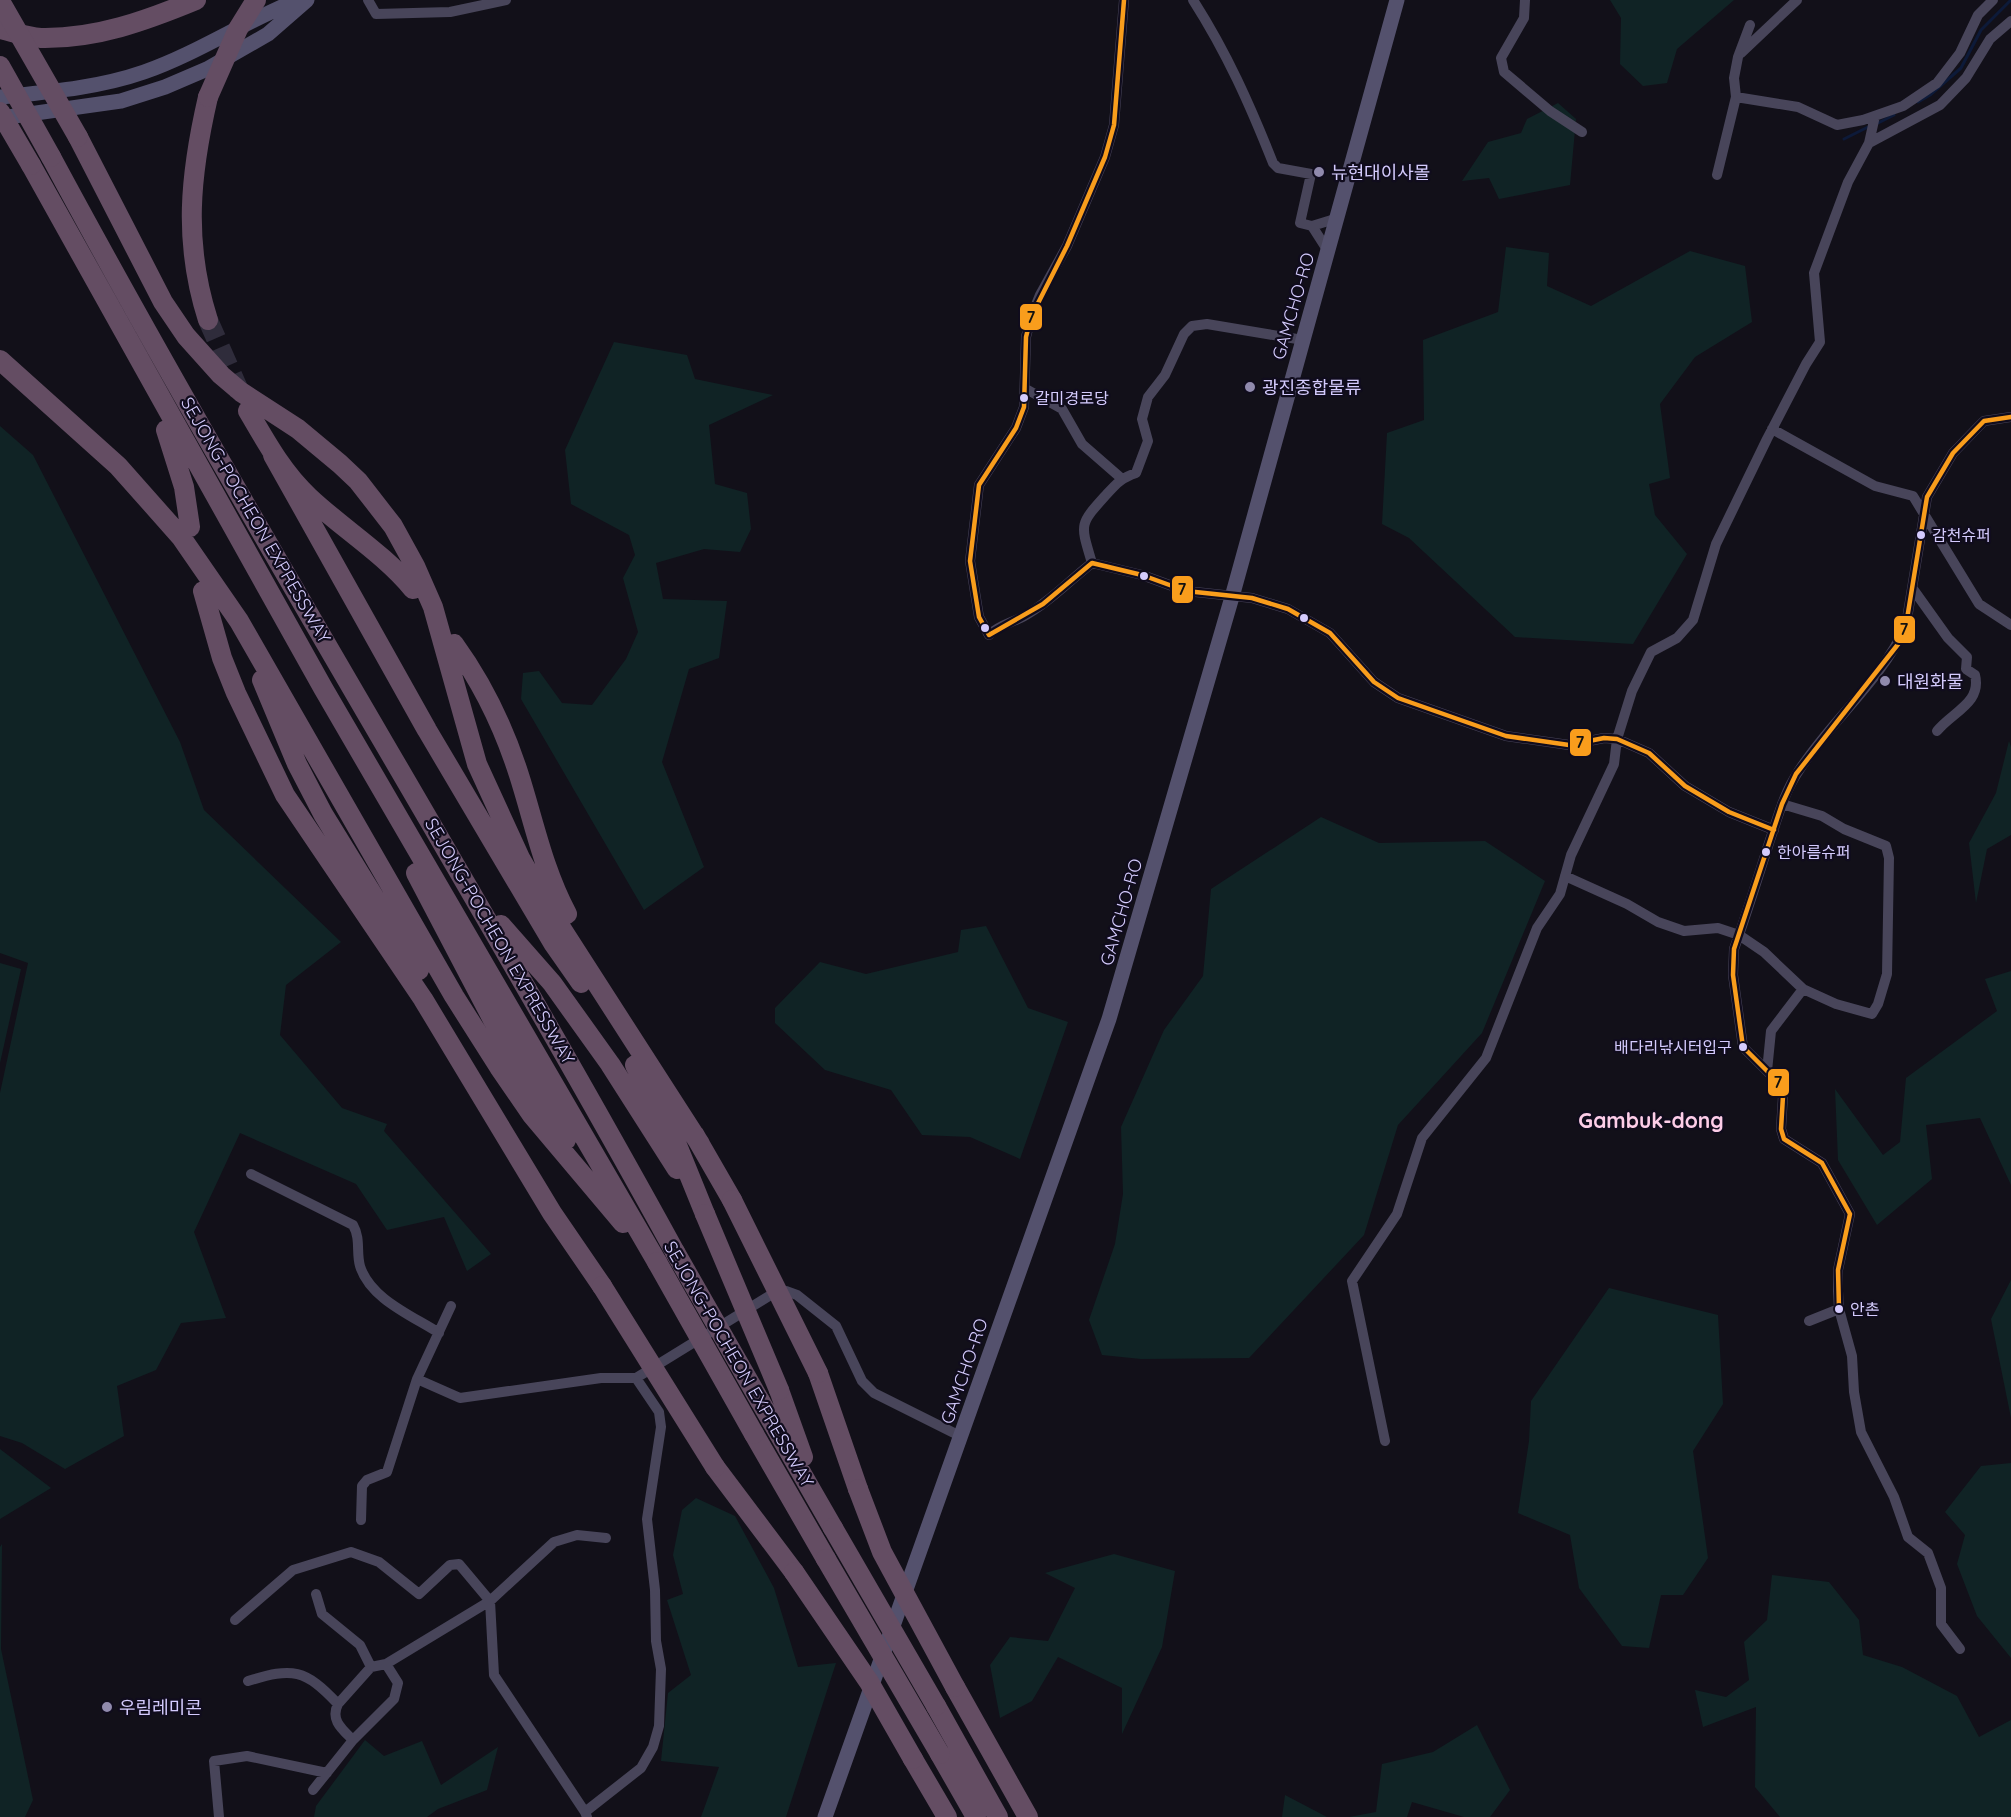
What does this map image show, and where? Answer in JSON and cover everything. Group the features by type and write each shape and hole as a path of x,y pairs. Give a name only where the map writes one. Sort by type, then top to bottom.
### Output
{"highway":[{"path":"0,29 38,38 93,35 147,21 196,0"},
{"path":"208,320 200,295 193,255 190,209 195,154 208,97 237,29 256,0"},
{"path":"0,1 78,137 163,302 186,336 221,375 241,392 298,429 346,470 393,526 415,566 433,607 470,745 520,858 564,933 700,1144"},
{"name":"SEJONG-POCHEON EXPRESSWAY","path":"0,66 140,320 472,892 998,1817"},
{"name":"SEJONG-POCHEON EXPRESSWAY","path":"0,112 323,688 976,1817"},
{"path":"0,360 118,466 181,537 239,621 480,1036 532,1115 657,1262"},
{"path":"144,372 174,451 184,488 190,527"},
{"path":"248,411 427,730 553,943 629,1053 677,1145 779,1390 821,1508"},
{"path":"273,455 308,496 384,558 413,589"},
{"path":"203,591 219,648 236,693 285,795 423,999 552,1213 602,1286"},
{"path":"239,621 275,715 323,814 389,919 513,1137 602,1286 715,1467 794,1572 869,1682 947,1817"},
{"path":"454,644 490,702 504,735 543,861 556,894 732,1200 818,1372 882,1552 1028,1817"},
{"path":"323,688 390,825 494,1020 600,1195"},
{"path":"472,892 559,992 610,1064 705,1214"}],"main road":[{"path":"0,97 70,89 144,72 216,40 260,15 298,0"},
{"path":"0,118 110,103 165,87 207,69 268,34 307,0"},
{"name":"GAMCHO-RO","path":"825,1817 1109,1019 1232,597 1397,0"}],"street":[{"path":"368,0 376,14 450,12 506,0"},
{"path":"1124,0 1113,125 1108,147 1067,246 1040,295 1031,317 1026,337 1026,388 1016,428 979,485 970,561 982,625 989,635 997,627 1025,616 1092,563 1126,570 1186,591 1252,598 1288,609 1330,633 1374,682 1388,692 1506,736 1569,745 1604,738 1617,739 1649,753 1685,786 1729,812 1774,830"},
{"path":"1193,0 1217,36 1251,107 1273,163 1278,168 1311,174 1300,223 1312,226 1338,218"},
{"path":"1525,0 1524,18 1501,58 1504,72 1550,111 1582,132"},
{"path":"1738,57 1797,0"},
{"path":"1736,97 1798,107 1812,116 1837,125 1875,117 1903,106 1937,83 1960,53 1978,15 1993,0"},
{"path":"1870,139 1940,105 1966,78 1990,39 2011,21"},
{"path":"1716,175 1736,97 1734,78 1738,57 1750,25"},
{"path":"1385,1441 1352,1281 1397,1214 1422,1138 1486,1058 1538,928 1560,894 1571,855 1614,764 1617,739 1632,690 1650,652 1677,638 1693,620 1716,544 1772,429 1820,342 1814,273 1848,182 1870,139 1875,117"},
{"path":"1312,226 1328,251"},
{"path":"1092,563 1084,534 1087,514 1121,478 1136,472 1144,457 1148,441 1142,419 1148,397 1165,375 1184,334 1192,326 1207,324 1303,340"},
{"path":"1026,388 1062,409 1082,444 1121,478"},
{"path":"1960,1649 1941,1624 1941,1588 1928,1553 1908,1537 1894,1497 1860,1432 1852,1356 1839,1309 1838,1270 1850,1214 1822,1163 1784,1139 1781,1129 1783,1096 1780,1084 1748,1055 1740,1037 1733,963 1739,935 1782,804 1796,774 1818,742 1840,719 1899,643 1906,625 1913,589 1927,497 1953,453 1984,421 2011,417"},
{"path":"1772,429 1875,486 1914,496 1979,604 2011,625"},
{"path":"1913,589 1948,638 1967,657 1966,669 1975,675 1977,685 1969,705 1946,720 1937,731"},
{"path":"1565,876 1627,904 1658,922 1684,931 1718,928 1739,935 1764,952 1803,989 1836,1004 1872,1014 1881,996 1887,974 1889,858 1886,846 1803,809 1782,804"},
{"path":"1767,1071 1771,1031 1803,989"},
{"path":"251,1174 303,1203 353,1225 360,1244 360,1265 373,1289 439,1333"},
{"path":"417,1379 460,1398 600,1378 636,1378 774,1293 786,1291 797,1295 836,1326 862,1381 874,1393 962,1437"},
{"path":"361,1520 362,1486 367,1480 387,1472 417,1379 451,1306"},
{"path":"1809,1321 1839,1309"},
{"path":"235,1620 293,1570 351,1552 379,1562 419,1594 450,1565 457,1563 490,1601 494,1676 586,1815 641,1768 653,1747 659,1726 661,1669 656,1641 655,1590 647,1519 661,1427 659,1413 636,1378"},
{"path":"353,1740 336,1721 334,1714 338,1704 371,1666 386,1664 490,1601 554,1542 577,1535 606,1538"},
{"path":"316,1594 322,1614 360,1645 371,1666"},
{"path":"313,1790 353,1740 397,1694 398,1683 386,1664"},
{"path":"248,1681 287,1671 300,1674 317,1684 338,1704"},
{"path":"219,1817 214,1761 247,1756 327,1773"}],"green space":[{"path":"1610,0 1734,0 1677,49 1667,83 1643,86 1620,64 1621,18"},
{"path":"1558,103 1576,119 1570,185 1499,199 1489,178 1462,181 1488,142 1521,133 1527,119"},
{"path":"1506,247 1549,253 1547,286 1591,306 1690,251 1745,266 1752,322 1695,357 1660,404 1670,478 1649,484 1655,515 1687,554 1633,644 1515,637 1409,538 1382,524 1387,433 1424,420 1423,340 1498,312"},
{"path":"614,342 687,355 695,379 773,395 709,425 715,484 747,493 751,529 740,552 704,549 656,563 663,599 727,601 719,658 689,669 662,762 704,867 644,910 521,699 523,673 539,671 562,703 592,705 626,659 638,632 623,578 635,555 629,535 571,504 565,450"},
{"path":"0,426 33,455 180,742 204,810 341,942 286,985 280,1035 342,1108 387,1124 384,1131 491,1254 467,1271 444,1217 387,1230 356,1184 240,1133 194,1232 226,1318 181,1323 156,1370 117,1386 124,1436 65,1469 22,1443 0,1436 0,1093 28,963 0,953"},
{"path":"2009,741 2011,747 2011,835 1987,849 1976,903 1969,843 1996,793"},
{"path":"1321,817 1379,843 1485,841 1545,881 1482,1033 1398,1125 1364,1235 1249,1358 1141,1359 1102,1355 1089,1320 1115,1244 1123,1194 1121,1127 1164,1030 1203,976 1211,889"},
{"path":"986,926 1028,1008 1068,1022 1020,1159 970,1137 922,1135 891,1090 825,1070 775,1023 775,1008 820,962 866,974 958,952 961,930"},
{"path":"0,963 21,969 0,1063"},
{"path":"2011,971 2011,1185 1980,1118 1926,1125 1932,1179 1877,1225 1838,1160 1835,1089 1883,1155 1900,1142 1906,1078 1997,1011 1985,979"},
{"path":"2011,1280 2011,1418 1991,1319"},
{"path":"1609,1288 1718,1315 1723,1404 1693,1451 1708,1558 1683,1595 1661,1595 1649,1648 1622,1646 1579,1588 1570,1535 1518,1513 1529,1441 1531,1401"},
{"path":"0,1449 51,1488 0,1519"},
{"path":"2011,1463 2011,1658 1977,1616 1957,1564 1965,1535 1945,1512 1981,1466"},
{"path":"696,1498 735,1516 774,1588 798,1667 836,1663 786,1817 701,1817 719,1767 661,1761 668,1693 691,1675 667,1600 683,1594 673,1555 682,1510"},
{"path":"2,1544 1,1649 33,1800 25,1817 0,1817 0,1547"},
{"path":"1114,1554 1175,1571 1162,1647 1122,1734 1122,1688 1058,1657 1032,1701 1000,1718 990,1665 1010,1637 1048,1641 1075,1588 1045,1573"},
{"path":"1772,1575 1829,1582 1859,1620 1863,1655 1902,1667 1957,1696 1979,1737 2011,1720 2011,1817 1780,1817 1755,1787 1756,1707 1703,1727 1695,1690 1726,1697 1749,1680 1744,1642 1767,1620"},
{"path":"1477,1725 1510,1790 1490,1817 1464,1817 1412,1802 1407,1817 1349,1817 1376,1812 1382,1764 1433,1752"},
{"path":"365,1740 384,1756 422,1741 441,1785 498,1747 487,1790 438,1809 427,1817 314,1817 316,1806"},
{"path":"1285,1795 1327,1817 1282,1817"}],"waterway":[{"path":"1918,102 1930,95 1961,68 1981,30 2011,0"},
{"path":"1876,124 1894,115"},
{"path":"1844,139 1870,126"}],"tunnel":[{"path":"208,320 241,395"}],"transit line":[{"name":"7","path":"989,635 979,617 970,561 979,485 1016,428 1024,407 1026,337 1031,317 1067,246 1105,157 1114,125 1124,0"},
{"name":"7","path":"1839,1309 1838,1270 1850,1214 1822,1163 1784,1139 1781,1129 1783,1096 1780,1084 1743,1047 1733,975 1734,949 1782,804 1796,774 1899,643 1906,625 1927,497 1953,453 1984,421 2011,417"},
{"name":"7","path":"989,635 1043,604 1092,563 1142,575 1186,591 1252,598 1288,609 1330,633 1374,682 1398,698 1506,736 1569,745 1604,738 1617,739 1649,753 1685,786 1729,812 1774,830"}],"place":[{"name":"뉴현대이사몰","path":"1319,172"},
{"name":"광진종합물류","path":"1250,387"},
{"name":"갈미경로당","path":"1024,398"},
{"name":"감천슈퍼","path":"1921,535"},
{"name":"대원화물","path":"1885,681"},
{"name":"한아름슈퍼","path":"1766,852"},
{"name":"배다리낚시터입구","path":"1743,1047"},
{"name":"안촌","path":"1839,1309"},
{"name":"우림레미콘","path":"107,1707"}],"district":[{"name":"Gambuk-dong","path":"1651,1120"}]}
